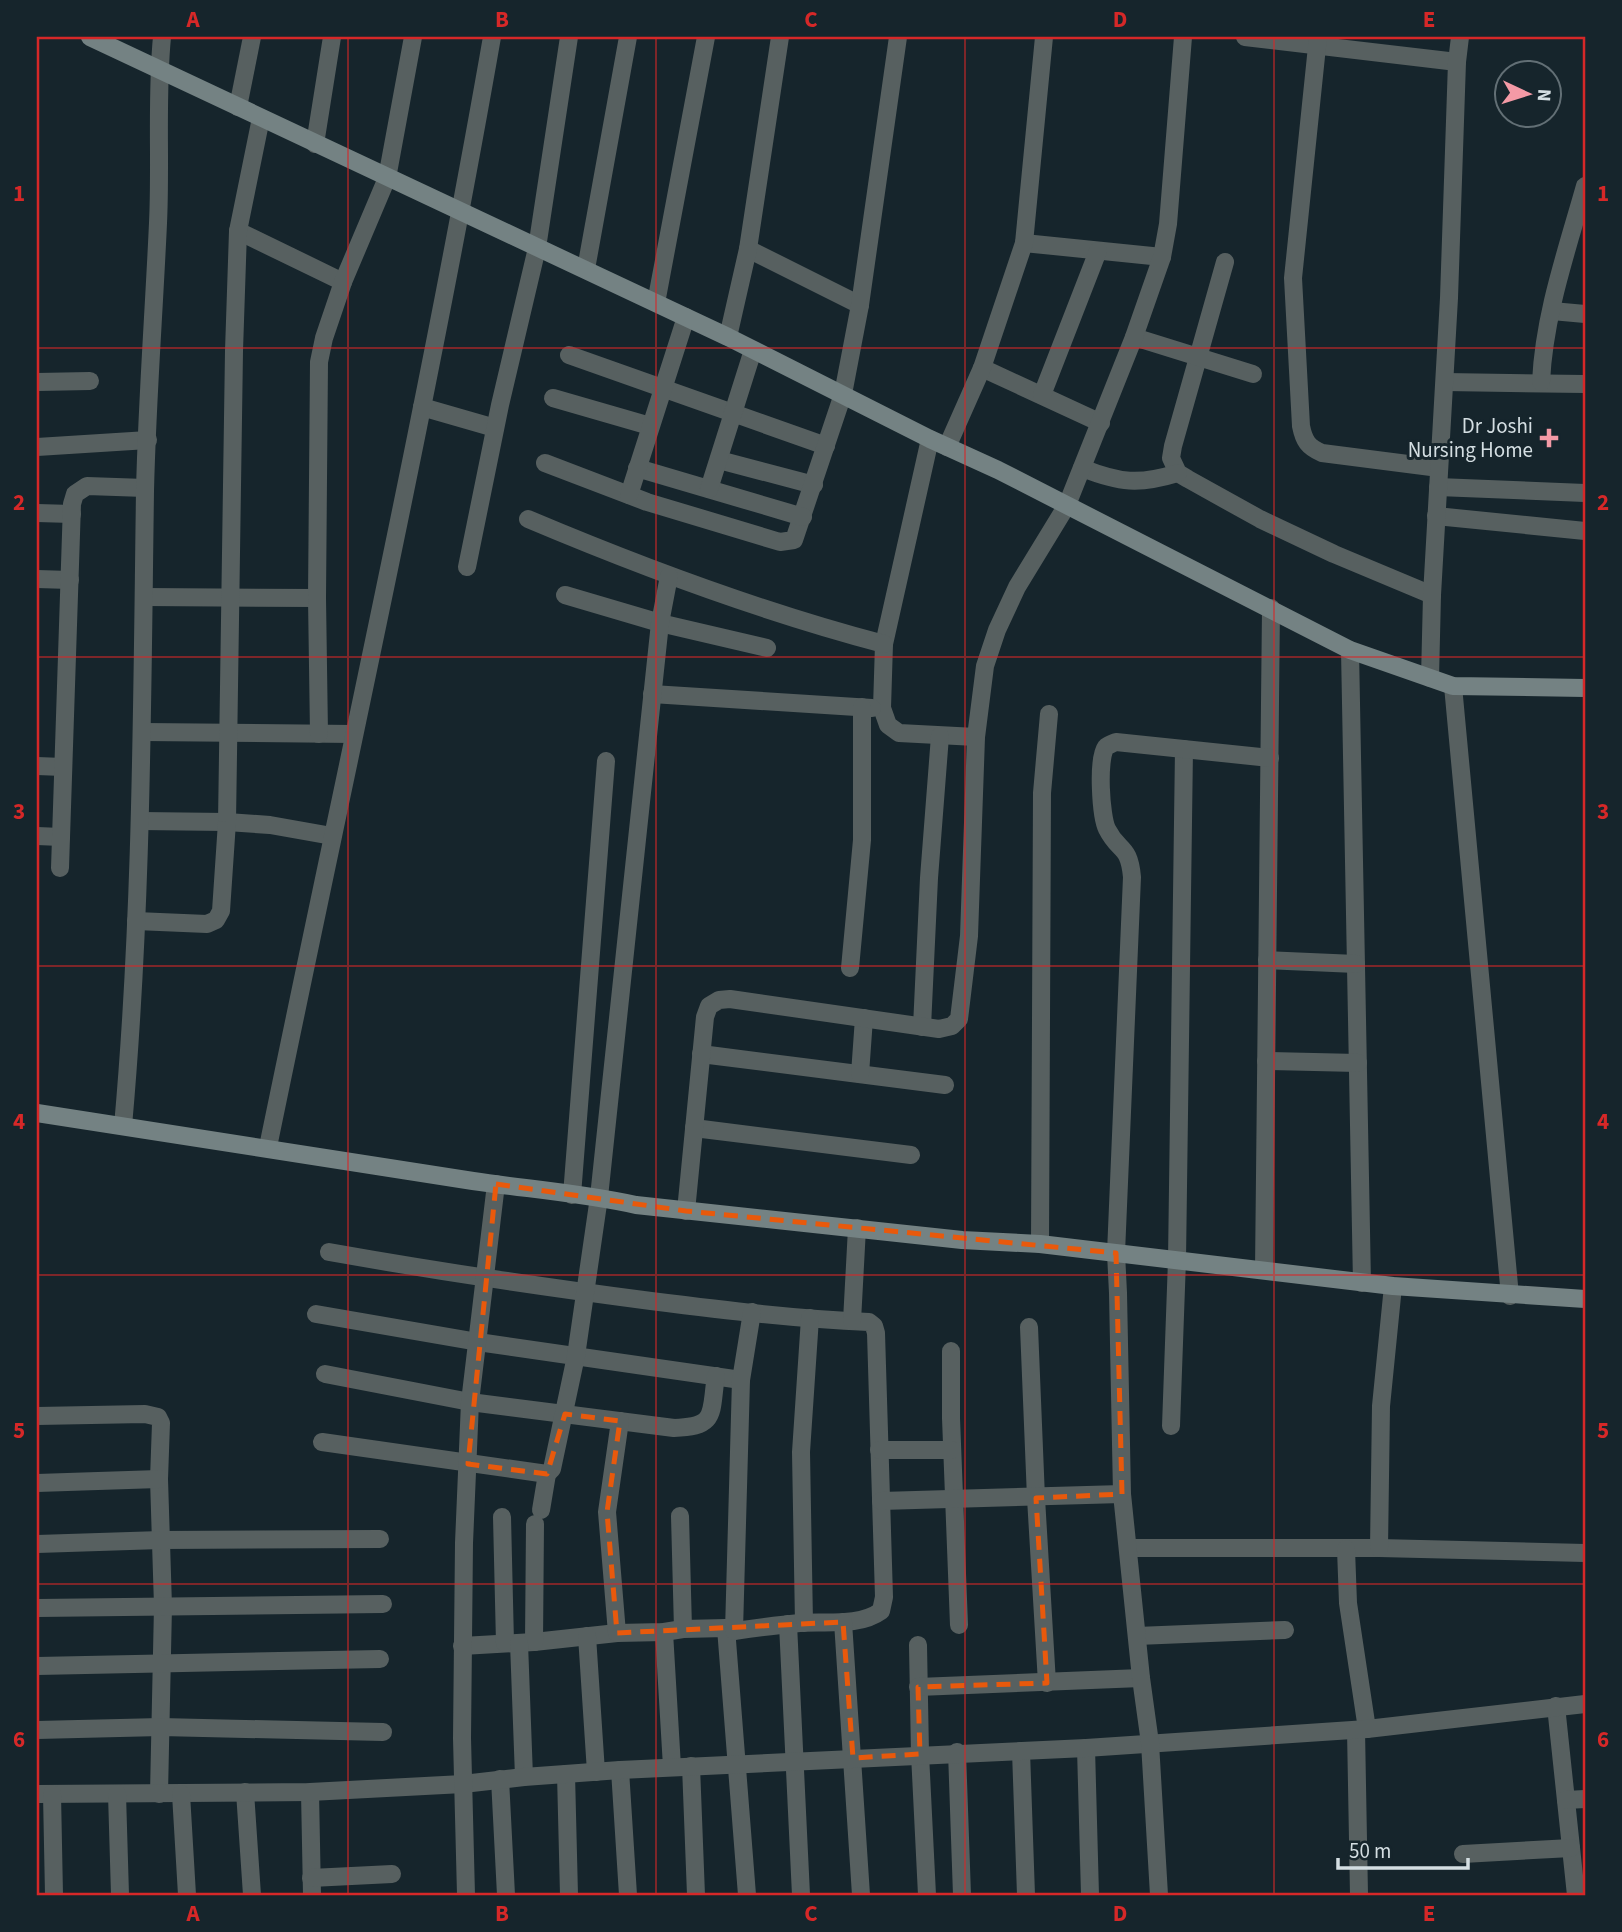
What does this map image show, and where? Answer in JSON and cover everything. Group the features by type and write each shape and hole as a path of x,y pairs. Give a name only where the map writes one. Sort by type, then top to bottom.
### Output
{"main road":[{"path":"90,37 728,337 1067,505 1350,650 1453,686 1585,688"},
{"path":"37,1113 496,1184 572,1195 599,1196 636,1205 962,1240 1040,1244 1362,1283 1510,1296 1585,1299"}],"street":[{"path":"123,1126 140,821 145,488 160,168 159,69 162,37"},
{"path":"238,107 252,37"},
{"path":"315,144 332,37"},
{"path":"319,734 319,362 324,338 343,282 387,178 413,37"},
{"path":"268,1147 422,407 461,213 492,37"},
{"path":"467,567 495,428 537,248 569,37"},
{"path":"586,269 628,37"},
{"path":"656,303 706,37"},
{"path":"728,337 748,250 780,37"},
{"path":"545,463 629,495 780,542 794,540 843,394 860,305 898,37"},
{"path":"947,447 982,368 1024,243 1044,37"},
{"path":"686,1211 705,1017 709,1006 719,1000 730,999 939,1029 952,1026 959,1019 969,936 976,737 979,697 985,667 1017,587 1067,505 1101,423 1163,257 1183,37"},
{"path":"1245,37 1318,41 1457,62"},
{"path":"1430,678 1436,516 1446,382 1457,62 1461,37"},
{"path":"1318,41 1293,278 1301,426 1304,439 1310,448 1322,453 1439,468"},
{"path":"136,921 207,924 216,920 221,911 227,822 238,231 261,118"},
{"path":"1541,382 1542,358 1552,311 1580,222 1585,186"},
{"path":"238,231 343,282"},
{"path":"1024,243 1163,257"},
{"path":"748,250 860,305"},
{"path":"1042,395 1098,251"},
{"path":"1224,262 1173,446 1171,458 1178,473 1260,519 1334,554 1432,595"},
{"path":"1552,311 1585,314"},
{"path":"629,495 686,317"},
{"path":"1134,337 1253,374"},
{"path":"709,489 752,350"},
{"path":"569,355 826,446"},
{"path":"982,368 1101,423"},
{"path":"37,382 90,381"},
{"path":"1446,382 1585,384"},
{"path":"553,398 650,426"},
{"path":"422,407 495,428"},
{"path":"930,439 884,644 882,708 888,725 899,733 976,737"},
{"path":"37,447 148,440"},
{"path":"719,460 814,485"},
{"path":"637,468 803,517"},
{"path":"1082,468 1127,481 1152,481 1178,473"},
{"path":"60,868 72,514 75,494 87,486 145,488"},
{"path":"1438,486 1585,493"},
{"path":"37,513 72,514"},
{"path":"1436,516 1585,531"},
{"path":"527,519 668,576 813,625 884,644"},
{"path":"519,1642 538,1517 547,1474 552,1469 565,1414 576,1356 599,1196 660,622 668,576"},
{"path":"37,579 70,580"},
{"path":"565,595 767,648"},
{"path":"144,597 317,598"},
{"path":"1264,1270 1271,608"},
{"path":"1350,650 1362,1283"},
{"path":"1453,686 1510,1296"},
{"path":"652,694 882,708"},
{"path":"850,968 862,840 862,707"},
{"path":"1040,1244 1042,793 1049,714"},
{"path":"143,732 354,734"},
{"path":"922,1027 929,878 940,737"},
{"path":"1159,1895 1150,1743 1122,1494 1115,1253 1132,877 1131,860 1125,849 1108,831 1104,820 1102,756 1107,747 1116,741 1270,758"},
{"path":"1171,1426 1177,1260 1184,749"},
{"path":"572,1195 606,761"},
{"path":"37,766 63,767"},
{"path":"140,821 270,825 332,836"},
{"path":"37,836 61,837"},
{"path":"1267,960 1356,964"},
{"path":"860,1074 864,1018"},
{"path":"701,1054 945,1085"},
{"path":"1266,1061 1358,1063"},
{"path":"694,1128 911,1155"},
{"path":"466,1895 462,1646 470,1402 496,1184"},
{"path":"852,1321 857,1228"},
{"path":"329,1252 584,1293 869,1322 874,1326 884,1597 881,1611 871,1618 844,1622 796,1623 730,1630 683,1629 617,1633 462,1646"},
{"path":"1379,1548 1381,1406 1394,1286"},
{"path":"747,1895 730,1630 741,1380 752,1312"},
{"path":"316,1314 478,1342 741,1380"},
{"path":"801,1895 795,1761 796,1623 801,1452 810,1318"},
{"path":"1029,1327 1047,1683"},
{"path":"951,1351 959,1625"},
{"path":"324,1374 470,1402 674,1428 698,1427 706,1422 710,1416 716,1376"},
{"path":"37,1416 145,1414 158,1417 160,1423 163,1606 159,1794"},
{"path":"617,1633 607,1512 620,1421"},
{"path":"322,1442 547,1474"},
{"path":"878,1450 952,1450"},
{"path":"37,1483 159,1479"},
{"path":"881,1501 1122,1494"},
{"path":"680,1516 683,1629"},
{"path":"502,1517 519,1642 524,1776"},
{"path":"37,1544 161,1540 380,1539"},
{"path":"1129,1548 1379,1548 1585,1553"},
{"path":"1346,1549 1348,1603 1361,1730 1359,1895"},
{"path":"37,1608 383,1604"},
{"path":"844,1622 861,1895"},
{"path":"1137,1636 1285,1630"},
{"path":"664,1632 696,1895"},
{"path":"587,1636 596,1772"},
{"path":"918,1645 927,1895"},
{"path":"37,1666 380,1659"},
{"path":"918,1687 1141,1678"},
{"path":"54,1895 44,1794 310,1792 463,1784 524,1776 620,1770 1086,1748 1361,1730 1585,1704"},
{"path":"1556,1706 1576,1895"},
{"path":"37,1730 161,1727 383,1732"},
{"path":"1086,1748 1090,1895"},
{"path":"1021,1751 1026,1895"},
{"path":"957,1752 962,1895"},
{"path":"620,1770 628,1895"},
{"path":"566,1774 569,1895"},
{"path":"500,1779 506,1895"},
{"path":"245,1792 252,1895"},
{"path":"310,1792 311,1887 392,1874"},
{"path":"117,1794 120,1895"},
{"path":"181,1794 187,1895"},
{"path":"1566,1800 1585,1799"},
{"path":"1463,1854 1571,1848"}],"highlighted area":[{"path":"496,1184 686,1211 1116,1253 1122,1494 1036,1498 1047,1683 918,1687 920,1754 853,1758 843,1622 617,1633 607,1512 620,1421 565,1414 547,1474 468,1464"}],"place":[{"name":"Dr Joshi Nursing Home","path":"1549,438"}]}
